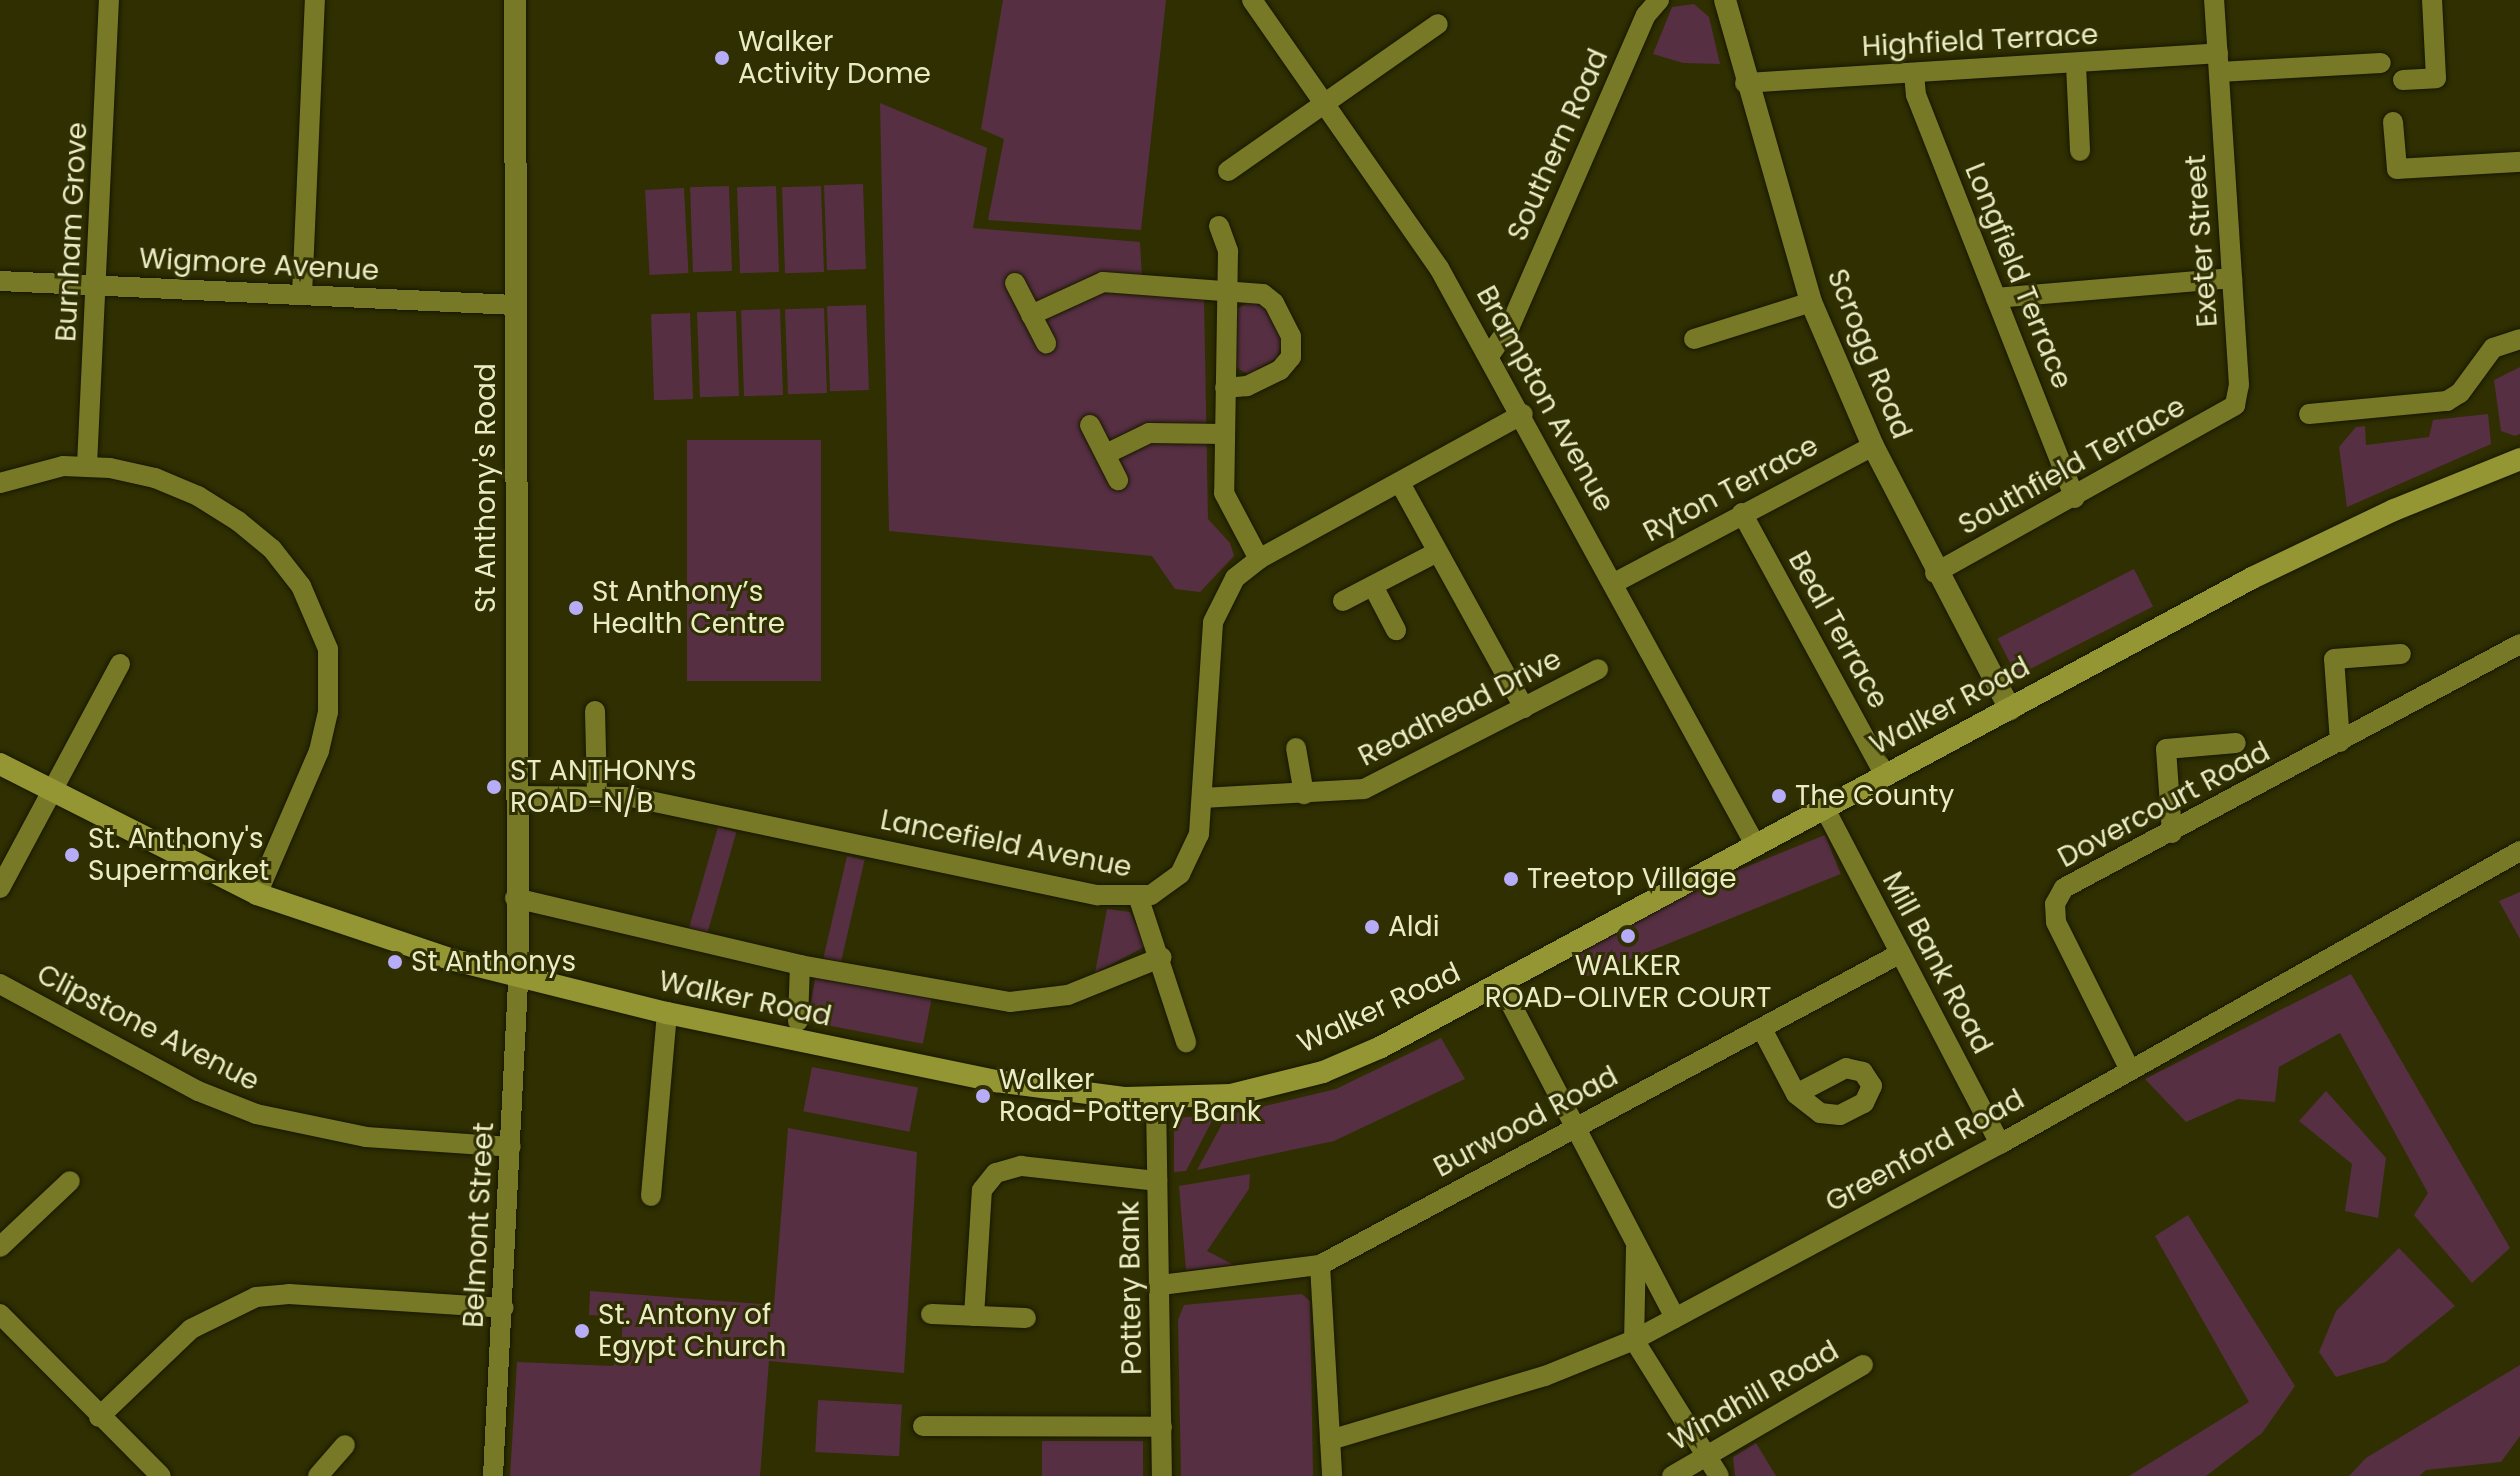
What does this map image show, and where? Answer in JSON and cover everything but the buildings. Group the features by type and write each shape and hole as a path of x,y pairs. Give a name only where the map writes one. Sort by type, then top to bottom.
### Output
{"main road":[{"name":"Walker Road","path":"0,764 257,894 385,940 518,977 667,1013 996,1081 1156,1099 1231,1095 1323,1072 1500,983 2322,543 2520,459"}],"street":[{"name":"Burnham Grove","path":"87,465 98,286 109,0"},
{"path":"302,295 315,0"},
{"name":"St Anthony's Road","path":"515,0 515,898 518,977"},
{"name":"Brampton Avenue","path":"1252,0 1439,268 1616,582 1756,846"},
{"name":"Southern Road","path":"1489,356 1510,326 1646,15 1659,0"},
{"name":"Scrogg Road","path":"1725,0 1745,83 1811,302 1873,446 1935,573 2010,709"},
{"name":"Exeter Street","path":"2214,0 2239,385 2235,405"},
{"path":"2403,80 2436,78 2432,0"},
{"path":"1228,171 1438,24"},
{"path":"2218,63 2381,63"},
{"name":"Highfield Terrace","path":"1745,83 2076,65 2218,63"},
{"path":"2076,65 2080,151"},
{"name":"Longfield Terrace","path":"1914,73 1916,95 2075,498"},
{"path":"2393,122 2397,169 2520,162"},
{"path":"1219,226 1228,251 1224,434 1227,502 1259,559"},
{"path":"1996,298 2232,278"},
{"name":"Wigmore Avenue","path":"0,281 515,305"},
{"path":"1031,315 1103,282 1226,289 1269,298 1293,343 1291,357 1280,370 1247,386 1225,388"},
{"path":"1015,283 1046,343"},
{"path":"1694,339 1811,302"},
{"path":"2309,414 2439,402 2460,393 2493,348 2520,339"},
{"name":"Southfield Terrace","path":"1935,573 2075,498 2235,405"},
{"name":"Lancefield Avenue","path":"516,796 597,794 650,800 1098,895 1139,899 1165,888 1189,861 1199,834 1213,622 1235,578 1259,559 1523,414"},
{"path":"1090,425 1118,480"},
{"path":"1106,454 1149,433 1224,434"},
{"name":"Ryton Terrace","path":"1616,582 1873,446"},
{"path":"0,483 39,470 87,465 155,478 220,508 288,568 322,629 331,689 325,731 257,894"},
{"path":"1400,483 1524,708"},
{"name":"Beal Terrace","path":"1742,513 1885,775"},
{"path":"1343,601 1437,552"},
{"path":"1373,586 1396,630"},
{"name":"Dovercourt Road","path":"2130,1070 2056,922 2055,904 2073,882 2172,833 2520,644"},
{"path":"2340,742 2334,659 2401,654"},
{"path":"0,888 120,664"},
{"name":"Readhead Drive","path":"1203,798 1304,794 1378,784 1598,669"},
{"path":"595,711 597,794"},
{"path":"2172,833 2166,749 2236,743"},
{"path":"1296,748 1304,794"},
{"name":"Mill Bank Road","path":"1825,809 2000,1144"},
{"name":"Greenford Road","path":"1330,1440 1545,1376 1634,1340 2000,1144 2520,851"},
{"path":"515,898 800,965 1025,1002 1089,988 1162,957"},
{"path":"1139,899 1162,957 1186,1042"},
{"name":"Burwood Road","path":"1161,1285 1320,1265 1901,953"},
{"path":"798,1021 800,965"},
{"name":"Belmont Street","path":"493,1476 504,1308 518,977"},
{"path":"1500,983 1675,1318"},
{"name":"Clipstone Avenue","path":"0,984 198,1091 256,1114 366,1137 511,1147"},
{"path":"651,1196 667,1013"},
{"path":"1762,1029 1796,1094"},
{"name":"Pottery Bank","path":"1156,1099 1162,1476"},
{"path":"974,1316 982,1190 996,1173 1021,1166 1157,1181"},
{"path":"0,1247 70,1181"},
{"path":"1637,1243 1634,1340 1719,1476"},
{"path":"1320,1265 1332,1476"},
{"path":"99,1417 191,1329 256,1297 289,1294 504,1308"},
{"path":"0,1314 161,1476"},
{"path":"931,1314 1026,1318"},
{"name":"Windhill Road","path":"1672,1476 1863,1365"},
{"path":"923,1426 1162,1427"},
{"path":"318,1476 345,1445"}],"shaded area":[{"path":"1003,0 1166,0 1141,230 988,220 1004,139 981,129"},
{"path":"1694,4 1709,17 1720,64 1683,63 1653,54 1672,7"},
{"path":"880,103 987,148 973,228 1140,242 1143,295 1204,298 1208,519 1230,543 1234,556 1200,592 1175,589 1152,556 889,531"},
{"path":"863,184 866,269 827,270 824,185"},
{"path":"729,186 732,271 693,272 690,187"},
{"path":"776,186 779,272 740,273 737,187"},
{"path":"821,186 824,272 785,273 782,187"},
{"path":"684,188 688,273 650,275 645,190"},
{"path":"1250,301 1267,308 1283,338 1277,358 1248,374 1235,367 1237,309"},
{"path":"866,305 869,390 830,391 827,306"},
{"path":"824,308 827,393 788,394 785,309"},
{"path":"780,309 783,395 744,396 741,310"},
{"path":"736,311 739,396 700,397 697,312"},
{"path":"690,313 693,399 654,400 651,314"},
{"path":"2520,367 2520,434 2515,436 2501,431 2494,380"},
{"path":"2488,414 2491,444 2347,507 2339,447 2356,427 2365,426 2366,445 2429,437 2433,420"},
{"path":"687,440 821,440 821,681 687,681"},
{"path":"2134,569 2153,606 2017,676 1998,638"},
{"path":"718,827 736,832 707,933 689,928"},
{"path":"1825,835 1841,874 1586,977 1570,938"},
{"path":"847,856 865,860 841,962 823,958"},
{"path":"2520,892 2520,939 2499,901"},
{"path":"1107,909 1130,912 1146,946 1095,973"},
{"path":"2351,974 2510,1248 2472,1283 2414,1215 2428,1193 2340,1033 2279,1067 2275,1102 2238,1099 2186,1122 2145,1079"},
{"path":"816,975 932,998 923,1044 807,1021"},
{"path":"1441,1038 1465,1079 1334,1141 1197,1170 1227,1115 1336,1089"},
{"path":"812,1067 918,1088 909,1132 803,1111"},
{"path":"2326,1091 2386,1158 2378,1218 2345,1211 2352,1164 2299,1121"},
{"path":"1215,1115 1186,1171 1174,1172 1174,1118"},
{"path":"788,1128 917,1152 904,1373 769,1361 760,1476 510,1476 517,1362 613,1366 621,1350 623,1317 589,1315 590,1291 774,1305"},
{"path":"1250,1174 1249,1189 1207,1251 1234,1265 1186,1270 1179,1186"},
{"path":"2188,1215 2295,1386 2262,1433 2206,1476 2129,1476 2249,1402 2155,1236"},
{"path":"2399,1248 2455,1306 2386,1362 2336,1377 2319,1352 2336,1311"},
{"path":"1302,1294 1310,1301 1313,1476 1181,1476 1178,1320 1184,1305"},
{"path":"2520,1365 2520,1436 2501,1462 2426,1470 2419,1476 2349,1476 2366,1458"},
{"path":"818,1400 902,1404 899,1456 815,1452"},
{"path":"1042,1441 1143,1441 1143,1476 1042,1476"},
{"path":"1756,1443 1776,1476 1735,1476 1733,1457"}],"place":[{"name":"Walker Activity Dome","path":"722,58"},
{"name":"St Anthony’s Health Centre","path":"576,608"},
{"name":"ST ANTHONYS ROAD-N/B","path":"494,787"},
{"name":"The County","path":"1779,796"},
{"name":"St. Anthony's Supermarket","path":"72,855"},
{"name":"Treetop Village","path":"1511,879"},
{"name":"Aldi","path":"1372,927"},
{"name":"WALKER ROAD-OLIVER COURT","path":"1628,936"},
{"name":"St Anthonys","path":"395,962"},
{"name":"Walker Road-Pottery Bank","path":"983,1096"},
{"name":"St. Antony of Egypt Church","path":"582,1331"}]}
